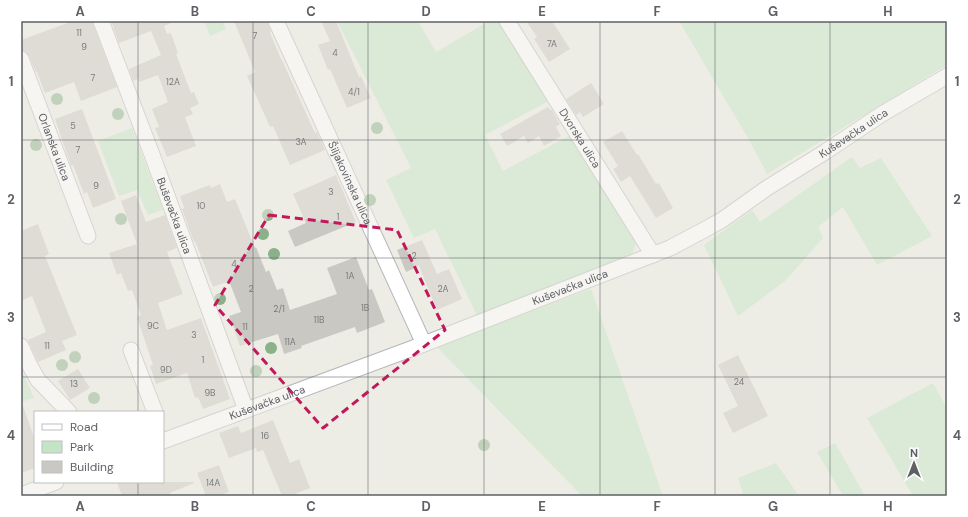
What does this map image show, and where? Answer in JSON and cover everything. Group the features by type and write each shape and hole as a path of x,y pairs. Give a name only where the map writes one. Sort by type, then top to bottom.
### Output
{"street":[{"name":"Buševačka ulica","path":"101,21 246,410"},
{"name":"Šiljakovinska ulica","path":"276,21 424,344"},
{"name":"Dvorska ulica","path":"507,21 653,255"},
{"name":"Orlanska ulica","path":"21,59 88,236"},
{"name":"Kuševačka ulica","path":"164,438 246,410 424,344 670,248 722,220 767,188 882,114 947,76"},
{"path":"21,346 38,380 68,411"},
{"path":"132,350 155,411"},
{"path":"21,495 53,483"}],"highlighted area":[{"path":"269,215 397,230 445,330 323,428 215,305"}],"green space":[{"path":"204,21 223,21 226,29 210,36"},
{"path":"337,21 418,21 436,52 489,21 500,21 549,101 485,135 503,171 571,135 633,235 636,243 633,252 628,258 477,315 435,229 414,238 386,180 411,168"},
{"path":"679,21 947,21 947,65 767,174 752,145"},
{"path":"132,128 163,210 148,215 137,190 119,196 98,141"},
{"path":"852,157 860,168 881,158 932,236 877,265 843,207 818,227 823,238 785,281 738,316 704,245 752,210 760,222"},
{"path":"591,289 663,496 582,496 436,346"},
{"path":"21,368 34,398 21,402"},
{"path":"933,383 947,408 947,496 913,496 867,418"},
{"path":"835,443 865,496 843,496 817,452"},
{"path":"776,463 799,496 736,496 743,493 738,478"}],"building":[{"path":"73,21 92,21 117,87 81,101 74,82 45,93 29,56 26,52 21,50 21,40"},
{"path":"111,21 173,21 164,26 167,34 171,33 178,53 176,54 191,93 194,92 199,104 190,108 193,114 185,117 196,146 167,157 155,128 159,127 152,109 168,102 158,75 139,82 138,79 133,81 129,69 161,55 151,31 119,43"},
{"path":"234,21 267,21 271,32 270,33 282,61 315,133 317,132 325,150 290,165 273,126 270,127 247,76 255,72"},
{"path":"321,21 336,21 359,77 361,76 371,98 347,108 330,69 328,70 318,45 330,41"},
{"path":"526,21 552,21 570,49 549,62 534,39 537,37"},
{"path":"591,83 604,104 583,117 580,112 576,115 566,99"},
{"path":"548,107 550,110 551,109 560,124 556,127 561,136 544,146 539,136 528,143 524,136 507,146 500,134"},
{"path":"82,109 116,199 93,208 87,192 84,194 73,165 71,166 55,119"},
{"path":"622,131 656,184 659,183 673,208 656,218 630,176 621,182 613,169 618,166 603,142"},
{"path":"336,175 356,222 295,247 288,231 306,223 293,194"},
{"path":"220,184 227,202 235,199 266,272 269,270 277,290 283,288 290,310 337,294 327,268 356,257 369,290 372,289 385,322 357,333 355,327 301,346 302,348 284,354 278,334 240,346 229,316 241,312 229,281 213,287 182,209 184,208 180,196 210,185 211,188"},
{"path":"136,195 146,222 165,215 177,248 167,252 183,294 158,303 167,330 201,318 230,399 203,409 198,397 195,398 187,373 156,384 150,366 153,365 137,317 141,315 132,290 128,291 121,273 117,275 109,253 137,244 121,201"},
{"path":"38,224 49,254 45,256 77,335 62,341 66,350 38,362 28,340 46,332 32,296 21,301 21,231"},
{"path":"422,240 437,274 449,269 462,299 437,310 419,266 406,272 397,250"},
{"path":"738,355 768,416 733,433 723,413 738,406 718,365"},
{"path":"78,369 90,388 70,400 58,381"},
{"path":"23,406 34,437 34,468 21,473 21,407"},
{"path":"273,420 290,463 299,459 310,488 290,496 282,496 263,450 257,452 256,448 229,458 219,433 238,426 241,433"},
{"path":"219,465 229,492 218,496 206,496 197,473"},
{"path":"194,482 170,493 171,496 122,496 117,483"}]}
